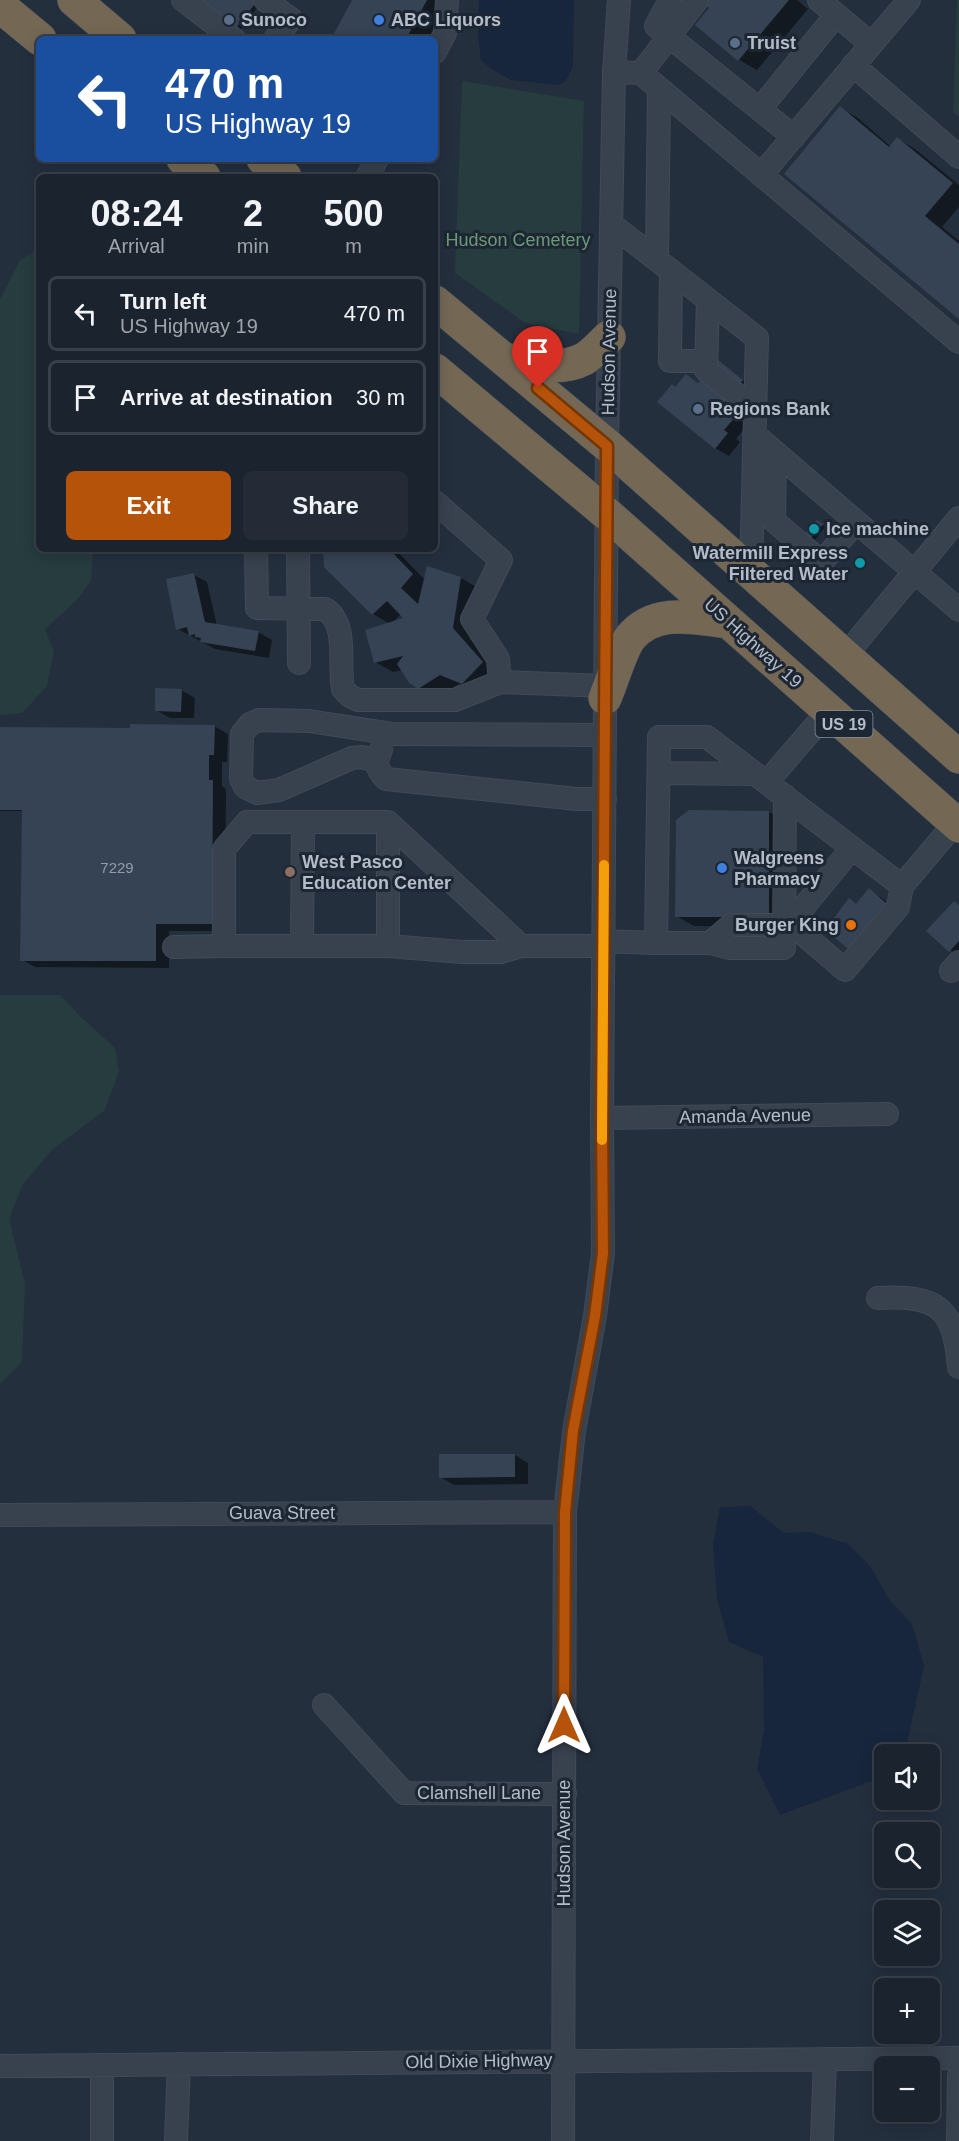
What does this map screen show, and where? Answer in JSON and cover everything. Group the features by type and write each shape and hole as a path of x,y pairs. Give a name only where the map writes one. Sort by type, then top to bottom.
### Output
{"highway":[{"path":"74,0 116,36"},
{"path":"0,6 36,36"},
{"path":"186,162 200,174"},
{"path":"267,162 281,174"},
{"name":"US 19","path":"438,305 607,446 959,757"},
{"path":"503,359 547,365 568,365 585,358 609,337"},
{"name":"US Highway 19","path":"438,373 607,514 957,825"},
{"path":"605,692 629,639 645,624 661,618 685,617 729,622"}],"street":[{"path":"183,0 230,36"},
{"path":"265,0 291,18 277,36"},
{"path":"438,47 446,33 447,0"},
{"name":"Hudson Avenue","path":"563,2141 565,1512 573,1431 595,1316 603,1253 607,446 614,72 619,0"},
{"path":"670,0 656,26 794,136"},
{"path":"641,73 697,0"},
{"path":"819,0 871,44"},
{"path":"761,175 906,1"},
{"path":"760,109 836,15"},
{"path":"854,65 959,157"},
{"path":"614,72 641,73 959,342"},
{"path":"659,89 664,265 670,361 706,361"},
{"path":"611,224 757,338 751,572"},
{"path":"708,300 706,370 755,409"},
{"path":"754,435 959,610"},
{"path":"775,453 774,522 822,562 855,523"},
{"path":"438,505 501,560 472,619 498,658 500,682"},
{"path":"845,656 959,518"},
{"path":"256,552 257,609 325,609 331,613 338,625 343,688 350,696 358,699 456,700 500,682 605,692"},
{"path":"298,552 299,663"},
{"path":"658,773 761,778 829,711"},
{"path":"376,762 363,757 352,758 279,790 257,793 244,787 241,779 242,734 250,724 259,720 309,722 393,734 605,735"},
{"path":"393,734 376,762 379,771 386,779 577,799 605,799"},
{"path":"656,943 659,737 707,737 902,886"},
{"path":"174,947 388,946 462,952 501,952 521,946 710,943 729,948 784,948 786,926 785,796"},
{"path":"224,946 224,849 247,822 388,822 521,946"},
{"path":"302,946 303,822"},
{"path":"388,822 388,946"},
{"path":"786,926 845,970 898,907 902,886 957,825"},
{"path":"786,926 852,848"},
{"name":"Amanda Avenue","path":"602,1118 887,1114"},
{"path":"878,1298 927,1300 938,1307 950,1321 957,1341 959,1367"},
{"name":"Guava Street","path":"0,1515 565,1512"},
{"name":"Clamshell Lane","path":"324,1705 404,1793 565,1794"},
{"name":"Old Dixie Highway","path":"0,2066 959,2058"},
{"path":"822,2141 825,2059"},
{"path":"176,2141 179,2064"},
{"path":"102,2065 102,2141"},
{"path":"958,2141 959,2076"}],"green space":[{"path":"957,0 959,0 959,117 953,112"},
{"name":"Hudson Cemetery","path":"462,81 584,101 579,334 525,323 455,273"},
{"path":"36,251 36,552 93,552 91,581 77,600 45,629 54,652 47,686 22,713 0,715 0,299 20,260"},
{"path":"0,995 60,995 115,1048 119,1071 105,1110 53,1149 23,1184 9,1219 25,1284 22,1362 0,1384"}],"water":[{"path":"479,0 574,0 573,66 566,81 557,85 511,80 481,60 478,37"},
{"path":"750,1506 784,1533 810,1532 848,1544 870,1566 890,1601 912,1624 924,1666 907,1743 874,1744 874,1780 780,1815 757,1769 764,1730 763,1657 729,1642 717,1599 713,1545 720,1507"}],"building":[{"name":"Sunoco","path":"203,0 258,0 232,33 198,7"},
{"name":"ABC Liquors","path":"352,0 427,0 408,36 333,36"},
{"name":"Truist","path":"700,0 789,0 738,61 695,25 709,8"},
{"path":"840,106 889,147 897,137 953,183 925,216 959,244 959,319 784,174"},
{"name":"Regions Bank","path":"718,360 743,380 723,404 737,415 724,430 728,433 715,449 657,402 672,384 675,387 686,374 698,383"},
{"name":"Ice machine","path":"817,520 823,524 810,539 805,534"},
{"path":"323,552 392,552 413,574 401,588 418,604 427,566 461,577 453,628 483,662 462,684 440,675 418,689 409,683 397,664 403,656 374,663 365,630 403,618 387,601 372,615 324,567"},
{"path":"194,573 205,622 259,631 255,651 200,642 201,638 195,637 195,634 189,636 187,627 176,630 166,579"},
{"path":"155,688 182,689 181,712 155,711"},
{"path":"130,724 215,725 214,755 209,755 209,780 213,780 212,924 156,924 156,961 20,961 22,810 0,810 0,727 130,728"},
{"name":"Walgreens Pharmacy","path":"689,810 769,811 769,917 675,917 676,820"},
{"name":"Burger King","path":"869,888 886,903 874,917 877,920 851,951 825,930 849,898 856,904"},
{"path":"954,901 959,905 959,941 949,952 926,931"},
{"path":"439,1454 515,1454 515,1477 439,1478"}],"slow traffic":[{"path":"602,1140 604,865"}],"place":[{"name":"Sunoco","path":"229,20"},
{"name":"ABC Liquors","path":"379,20"},
{"name":"Truist","path":"735,43"},
{"name":"Regions Bank","path":"698,409"},
{"name":"Ice machine","path":"814,529"},
{"name":"Watermill Express Filtered Water","path":"860,563"},
{"name":"Walgreens Pharmacy","path":"722,868"},
{"name":"West Pasco Education Center","path":"290,872"},
{"name":"Burger King","path":"851,925"}],"route":[{"path":"538,388 607,446 603,1253 595,1316 573,1431 565,1512 564,1725"}]}
